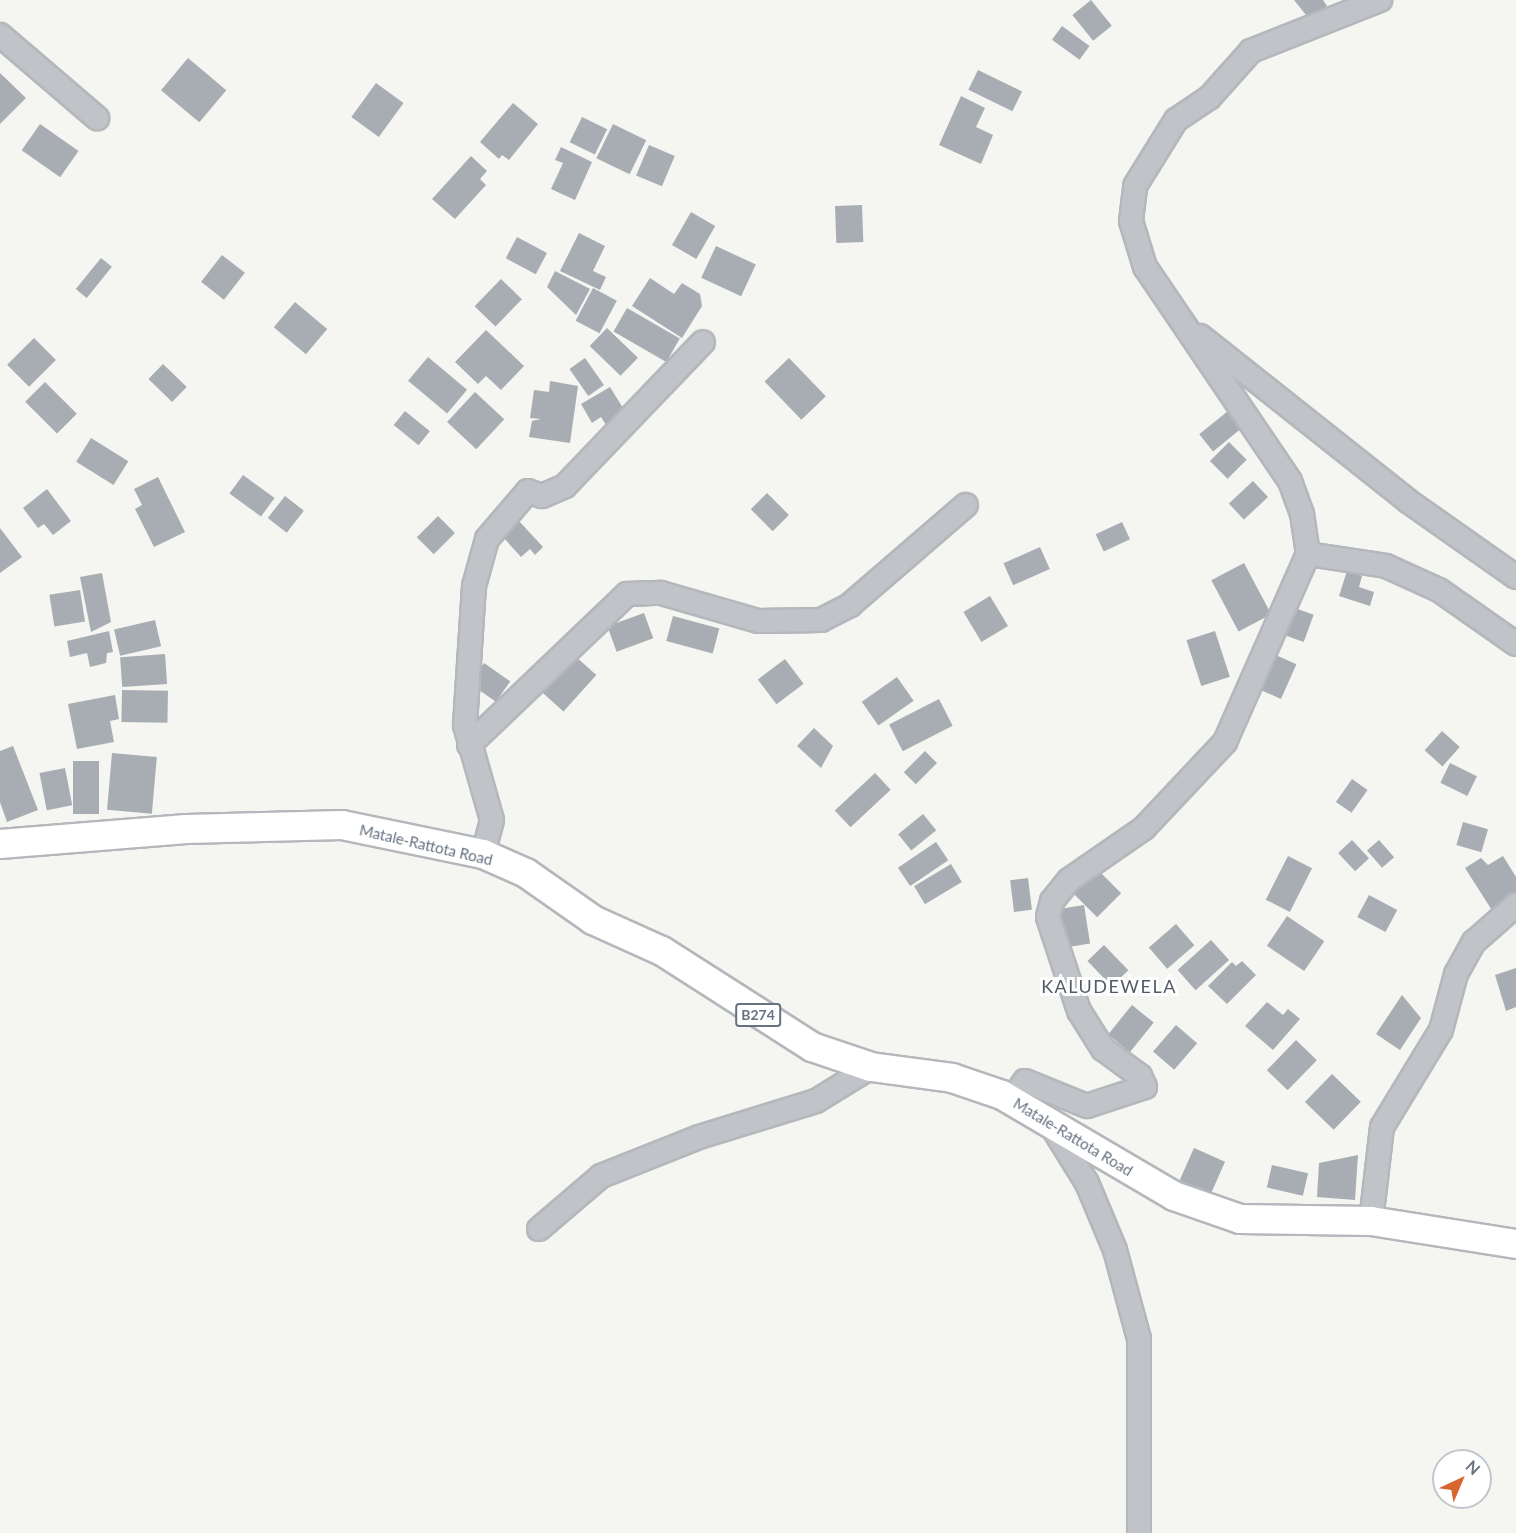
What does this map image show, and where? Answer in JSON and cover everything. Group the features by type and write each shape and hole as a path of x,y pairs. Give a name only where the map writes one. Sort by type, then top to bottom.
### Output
{"main road":[{"name":"Matale-Rattota Road","path":"0,844 186,829 342,825 483,854 526,873 593,920 662,951 812,1047 871,1067 952,1078 1012,1100 1044,1116 1174,1196 1240,1219 1371,1221 1516,1244"}],"street":[{"path":"1012,1100 1025,1081 1087,1106 1145,1087 1140,1076 1102,1049 1079,1011 1048,917 1052,901 1069,880 1144,828 1225,742 1308,554 1302,514 1290,481 1144,267 1131,221 1135,186 1153,151 1176,120 1209,98 1251,51 1380,0"},
{"path":"0,35 98,118"},
{"path":"1186,326 1408,501 1516,577"},
{"path":"483,854 492,820 469,745 474,586 488,539 528,491 542,496 565,486 703,342"},
{"path":"469,745 627,594 662,592 758,621 821,620 850,605 966,505"},
{"path":"1308,554 1386,566 1439,590 1516,644"},
{"path":"1371,1221 1382,1127 1441,1030 1456,975 1474,942 1516,905"},
{"path":"539,1229 601,1176 699,1137 816,1101 871,1067"},
{"path":"1044,1116 1077,1164 1103,1221 1139,1339 1139,1533"}],"building":[{"path":"1091,0 1112,26 1093,41 1072,15"},
{"path":"1294,0 1323,0 1327,6 1310,20"},
{"path":"1062,26 1090,46 1080,60 1052,40"},
{"path":"188,58 226,90 199,122 161,90"},
{"path":"978,70 1022,91 1012,111 968,90"},
{"path":"0,73 26,98 0,124"},
{"path":"376,83 404,103 379,137 351,117"},
{"path":"961,96 985,108 976,127 993,135 981,164 939,145"},
{"path":"513,103 538,124 509,160 502,155 499,159 480,142"},
{"path":"582,117 607,129 595,154 570,142"},
{"path":"40,124 79,151 60,177 22,150"},
{"path":"613,124 646,140 630,174 596,158"},
{"path":"649,145 675,156 662,186 636,175"},
{"path":"561,147 592,162 575,200 551,189 563,163 555,160"},
{"path":"471,156 487,171 480,179 486,185 455,219 432,199"},
{"path":"862,205 863,242 836,243 835,206"},
{"path":"691,212 715,226 696,259 672,245"},
{"path":"579,233 605,246 593,271 606,277 600,290 560,271"},
{"path":"517,237 547,253 536,274 506,258"},
{"path":"716,246 756,265 741,296 701,278"},
{"path":"222,255 245,273 224,300 201,282"},
{"path":"101,258 112,267 87,298 76,289"},
{"path":"555,271 590,289 576,315 547,287"},
{"path":"650,278 674,294 682,283 700,294 702,306 682,338 632,306"},
{"path":"501,279 522,299 495,326 475,306"},
{"path":"593,288 617,301 599,333 576,321"},
{"path":"295,302 327,329 306,354 274,327"},
{"path":"627,308 680,338 666,362 614,331"},
{"path":"607,328 638,358 621,376 590,346"},
{"path":"486,330 524,366 501,390 486,376 478,384 455,362"},
{"path":"34,338 56,360 29,387 7,365"},
{"path":"428,357 467,390 447,414 408,381"},
{"path":"585,358 604,385 588,396 569,369"},
{"path":"789,358 826,396 801,420 765,382"},
{"path":"163,364 187,387 172,402 148,379"},
{"path":"550,381 578,386 570,443 529,437 532,421 541,419 530,418 534,390 549,392"},
{"path":"45,382 77,414 57,434 25,402"},
{"path":"610,387 628,416 608,428 601,417 592,423 581,404"},
{"path":"475,392 504,419 476,449 447,422"},
{"path":"405,411 430,431 419,445 394,425"},
{"path":"1228,411 1242,428 1213,451 1199,434"},
{"path":"91,438 128,461 113,485 76,462"},
{"path":"1229,442 1247,460 1228,479 1210,461"},
{"path":"243,475 275,498 261,517 229,494"},
{"path":"158,477 185,532 154,547 135,509 142,505 134,489"},
{"path":"1253,481 1268,497 1244,520 1229,504"},
{"path":"47,489 71,521 53,535 44,524 38,528 23,508"},
{"path":"767,493 789,515 773,531 751,509"},
{"path":"285,496 304,511 287,533 268,518"},
{"path":"438,516 455,533 434,554 417,537"},
{"path":"519,521 543,547 535,555 530,549 521,557 502,536"},
{"path":"1122,522 1130,539 1104,551 1096,534"},
{"path":"0,528 22,557 0,573"},
{"path":"1040,547 1050,569 1013,585 1003,563"},
{"path":"1244,563 1271,614 1239,632 1211,580"},
{"path":"1347,571 1362,576 1359,587 1374,592 1370,606 1339,596"},
{"path":"102,573 111,622 91,632 80,577"},
{"path":"80,590 85,622 54,626 49,595"},
{"path":"990,596 1008,626 981,642 963,612"},
{"path":"1292,607 1314,615 1304,642 1282,634"},
{"path":"644,613 653,638 617,652 607,626"},
{"path":"673,616 719,628 713,654 666,641"},
{"path":"155,620 161,646 120,656 114,629"},
{"path":"109,631 113,652 107,653 106,663 90,667 87,653 70,657 67,641"},
{"path":"1215,631 1230,677 1201,686 1186,640"},
{"path":"1269,652 1296,664 1281,699 1254,687"},
{"path":"165,654 167,684 122,687 120,657"},
{"path":"574,655 596,675 564,711 541,691"},
{"path":"785,659 804,684 777,704 758,679"},
{"path":"484,663 510,681 496,702 470,683"},
{"path":"897,677 914,701 878,725 862,702"},
{"path":"122,690 168,691 167,723 121,722"},
{"path":"115,695 119,719 110,721 114,742 77,749 68,704"},
{"path":"939,699 953,726 903,751 889,724"},
{"path":"814,728 833,746 821,768 797,746"},
{"path":"1442,731 1460,747 1442,766 1425,750"},
{"path":"13,746 38,810 7,822 0,802 0,751"},
{"path":"925,751 937,763 916,784 904,772"},
{"path":"112,753 157,757 152,814 107,810"},
{"path":"73,761 99,761 99,814 73,814"},
{"path":"1450,763 1477,776 1467,796 1440,783"},
{"path":"65,768 72,805 47,810 39,773"},
{"path":"875,773 891,790 850,827 835,811"},
{"path":"1352,779 1368,790 1352,813 1336,802"},
{"path":"923,814 936,830 911,850 898,834"},
{"path":"1463,822 1488,829 1481,852 1456,845"},
{"path":"1352,840 1369,858 1355,871 1338,853"},
{"path":"1379,840 1394,857 1382,868 1367,850"},
{"path":"936,842 948,860 910,886 898,868"},
{"path":"1288,856 1312,868 1290,912 1266,900"},
{"path":"1503,856 1516,877 1516,902 1495,915 1465,868 1481,858 1488,865"},
{"path":"951,864 962,882 925,904 914,886"},
{"path":"1095,867 1121,893 1097,917 1071,891"},
{"path":"1028,878 1032,910 1014,912 1010,880"},
{"path":"1369,895 1397,910 1386,932 1357,917"},
{"path":"1084,905 1090,944 1065,947 1059,909"},
{"path":"1287,916 1324,941 1304,971 1267,946"},
{"path":"1176,924 1194,945 1167,969 1149,948"},
{"path":"1211,940 1229,960 1196,990 1178,970"},
{"path":"1104,945 1128,970 1112,986 1087,961"},
{"path":"1242,961 1256,975 1227,1004 1208,986 1232,962 1236,966"},
{"path":"1516,968 1516,1007 1506,1011 1495,975"},
{"path":"1402,995 1421,1018 1400,1050 1376,1034"},
{"path":"1267,1002 1283,1015 1288,1009 1300,1019 1273,1050 1245,1026"},
{"path":"1132,1005 1154,1023 1130,1052 1108,1035"},
{"path":"1176,1025 1197,1043 1174,1070 1153,1051"},
{"path":"1296,1040 1317,1060 1288,1090 1267,1070"},
{"path":"1332,1074 1361,1102 1334,1130 1305,1102"},
{"path":"1194,1148 1225,1162 1210,1195 1179,1181"},
{"path":"1358,1155 1355,1200 1317,1197 1319,1163"},
{"path":"1272,1165 1308,1173 1303,1196 1267,1187"}],"district":[{"name":"KALUDEWELA","path":"1109,986"}]}
